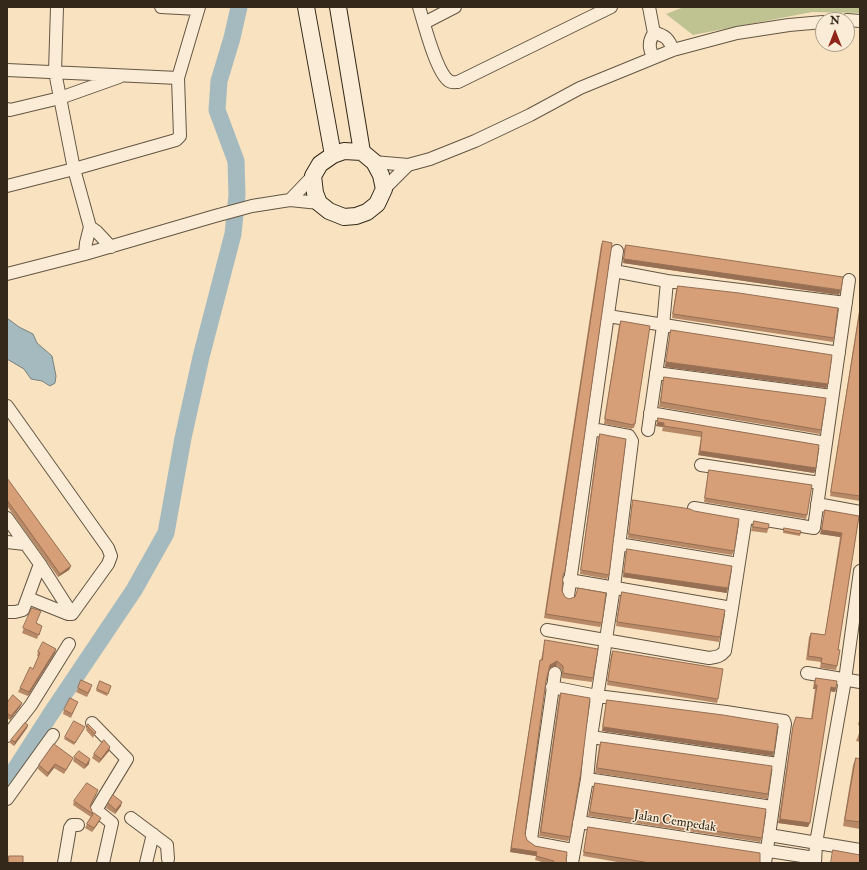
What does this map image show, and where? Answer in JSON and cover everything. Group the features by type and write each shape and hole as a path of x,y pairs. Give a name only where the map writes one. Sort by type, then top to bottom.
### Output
{"street":[{"path":"57,7 55,72 74,169 90,227 86,242 85,254"},
{"path":"7,186 176,140 180,136 178,78 198,8 161,7"},
{"path":"306,7 333,155"},
{"path":"338,7 368,157 381,175 384,189"},
{"path":"419,7 438,63 448,80 452,82 458,82 611,7"},
{"path":"424,23 455,7"},
{"path":"648,7 654,33"},
{"path":"290,200 313,176 320,164 333,155 344,151 408,165 430,159 475,141 580,88 673,50 737,33 815,23"},
{"path":"654,33 666,36 673,50"},
{"path":"653,57 649,43 650,38 654,33"},
{"path":"7,70 178,78"},
{"path":"7,109 10,110 60,98 124,76"},
{"path":"313,176 315,193 319,203 329,211 344,217 356,216 367,212 377,204 384,189 408,165"},
{"path":"7,274 111,247 252,206 290,200 319,203"},
{"path":"90,227 97,232 111,247"},
{"path":"568,596 569,580 617,251"},
{"path":"614,271 667,281 846,303"},
{"path":"694,508 814,528 849,280"},
{"path":"648,430 663,326 667,281"},
{"path":"608,316 839,353"},
{"path":"656,373 832,396"},
{"path":"7,406 108,548 111,556 108,564 72,614"},
{"path":"650,413 826,443"},
{"path":"572,863 573,850 587,779 591,737 614,587 632,441 629,436 592,429"},
{"path":"700,465 820,483"},
{"path":"817,504 860,512"},
{"path":"547,630 709,658 721,656 725,651 746,517"},
{"path":"7,518 40,564 72,614"},
{"path":"7,542 25,544"},
{"path":"619,544 738,564"},
{"path":"7,612 23,610 40,564"},
{"path":"815,861 816,843 845,680 860,571"},
{"path":"569,580 732,608"},
{"path":"28,598 68,614 72,614"},
{"path":"7,736 30,705 69,644"},
{"path":"555,673 531,839 535,843 573,850"},
{"path":"807,673 860,682"},
{"path":"552,687 597,696 782,720 785,724 778,764 765,863"},
{"path":"92,723 127,759 96,810 112,823 103,863"},
{"path":"7,799 53,735"},
{"path":"591,737 778,764"},
{"path":"587,779 772,807"},
{"path":"131,818 168,844 168,859"},
{"name":"Jalan Cempedak","path":"579,822 767,850 815,861"},
{"path":"64,863 70,828 72,825 78,825"},
{"path":"146,863 153,834"},
{"path":"768,835 860,850"}],"green space":[{"path":"684,7 860,7 860,13 812,12 693,35 666,14"}],"water":[{"path":"7,318 19,327 33,334 37,343 52,356 56,376 55,383 50,386 42,381 31,379 24,369 7,359"}],"building":[{"path":"603,241 612,243 565,571 563,575 562,591 565,597 569,599 575,597 578,588 606,593 602,623 546,614"},
{"path":"626,245 843,277 841,290 624,259"},
{"path":"678,286 739,293 838,308 834,338 673,314"},
{"path":"860,310 860,496 831,492"},
{"path":"621,321 650,326 635,424 633,425 605,419"},
{"path":"671,330 832,355 828,384 666,362"},
{"path":"664,377 826,398 821,430 661,402"},
{"path":"658,418 819,445 816,468 700,451 702,432 664,426 664,423 658,422"},
{"path":"600,434 626,439 609,575 581,570"},
{"path":"709,470 812,485 807,515 705,498"},
{"path":"7,478 71,566 60,574 7,500"},
{"path":"633,500 739,519 734,551 629,534"},
{"path":"825,510 859,516 838,650 840,650 837,666 821,663 822,658 808,656 811,633 825,635 842,533 822,530"},
{"path":"754,521 769,524 768,529 753,527"},
{"path":"784,528 801,531 800,534 784,531"},
{"path":"627,549 732,566 728,588 624,573"},
{"path":"622,592 725,610 720,637 617,622"},
{"path":"32,608 41,611 36,623 42,626 39,635 23,628"},
{"path":"545,640 598,649 593,678 563,673 563,666 557,661 550,665 546,681 525,834 527,840 535,846 567,852 566,861 568,863 553,863 554,861 536,856 537,852 511,848 540,660 542,660"},
{"path":"43,642 56,649 29,692 20,688 30,667 33,669 40,653 38,652"},
{"path":"613,651 723,669 718,699 608,681"},
{"path":"816,678 837,681 836,688 831,687 810,823 780,819 793,726 796,717 812,719 817,685 815,685"},
{"path":"81,680 92,685 88,693 78,688"},
{"path":"100,681 111,686 108,694 97,689"},
{"path":"561,693 590,698 581,771 570,837 541,832"},
{"path":"13,695 22,703 11,716 7,713 7,703"},
{"path":"70,698 78,702 72,714 64,710"},
{"path":"607,700 723,715 778,724 774,752 603,727"},
{"path":"74,721 85,727 75,743 65,737"},
{"path":"25,723 28,725 15,742 11,740"},
{"path":"88,724 96,732 95,734 87,726"},
{"path":"104,740 110,747 101,759 94,754"},
{"path":"601,742 772,766 768,794 597,768"},
{"path":"54,744 73,758 66,770 55,764 48,773 39,765"},
{"path":"79,751 90,759 86,765 74,757"},
{"path":"856,758 860,759 860,822 845,820"},
{"path":"87,783 98,790 90,806 93,814 74,801"},
{"path":"595,783 766,809 762,838 590,812"},
{"path":"113,795 122,802 116,810 108,803"},
{"path":"94,813 101,818 94,828 87,824"},
{"path":"588,827 760,853 760,863 650,863 584,852"},
{"path":"833,850 860,855 860,863 831,863"},
{"path":"9,856 23,856 23,863 9,863"}],"waterway":[{"path":"7,782 134,590 166,533 183,438 201,357 233,234 237,195 236,161 217,110 219,81 232,38 239,7"}]}
